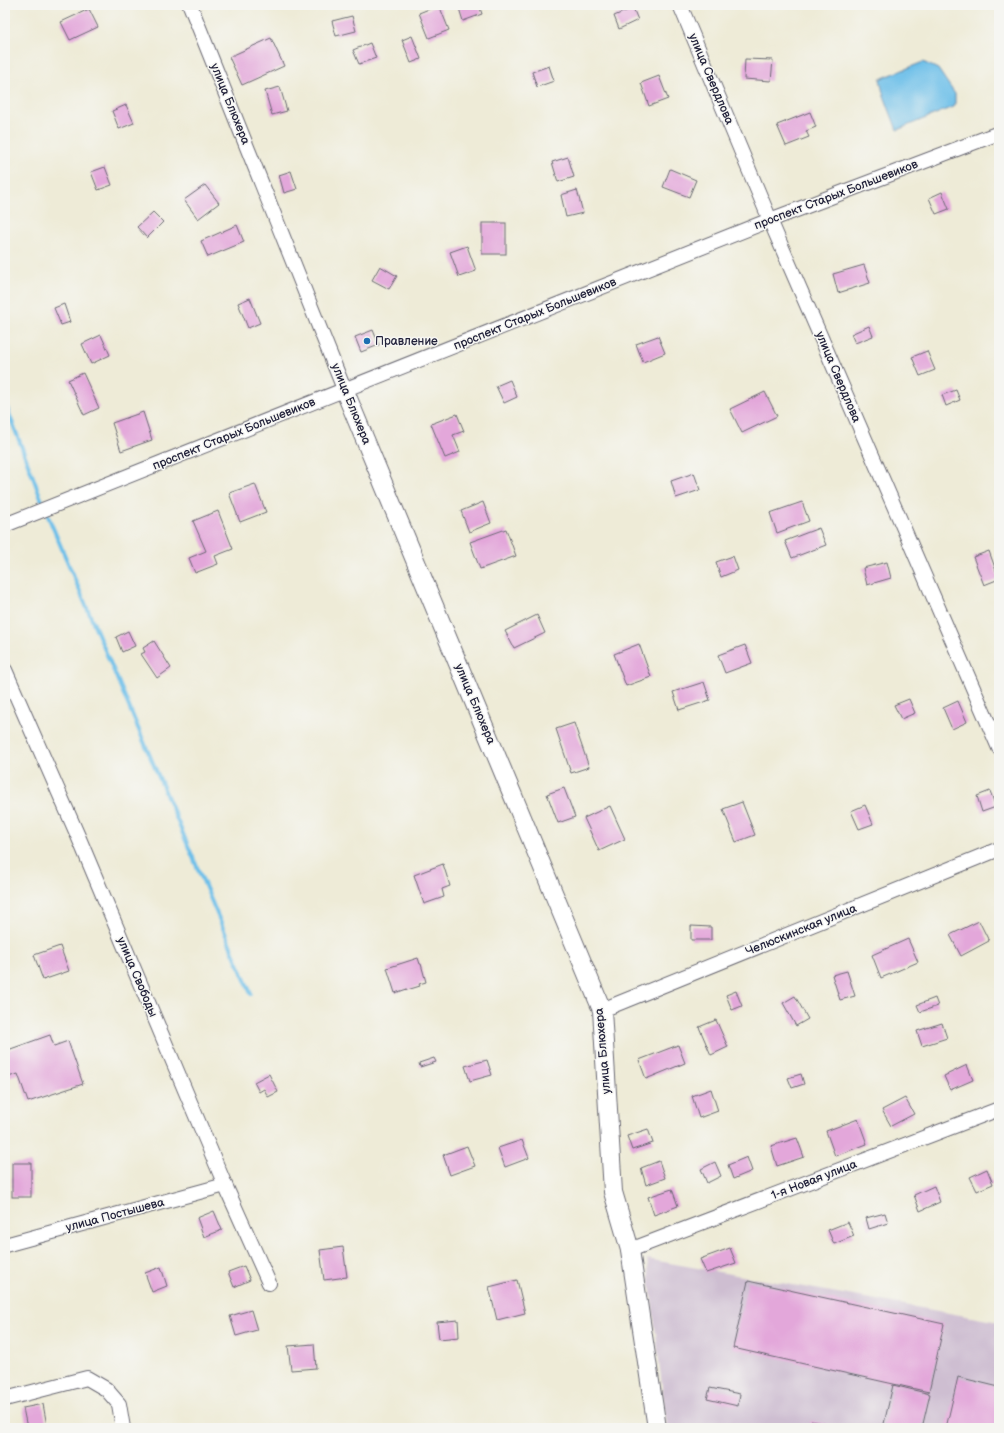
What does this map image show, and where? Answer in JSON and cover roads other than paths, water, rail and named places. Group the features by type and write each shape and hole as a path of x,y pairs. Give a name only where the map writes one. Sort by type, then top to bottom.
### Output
{"street":[{"name":"улица Блюхера","path":"190,5 344,389 602,1010 613,1192 630,1250 657,1428"},
{"name":"улица Свердлова","path":"680,5 770,220 999,748"},
{"name":"проспект Старых Большевиков","path":"5,525 770,220 999,134"},
{"name":"улица Свободы","path":"5,670 78,836 225,1185 269,1283"},
{"name":"Челюскинская улица","path":"602,1010 999,849"},
{"name":"1-я Новая улица","path":"630,1250 999,1109"},
{"name":"улица Постышева","path":"5,1245 225,1185"},
{"path":"5,1399 87,1378 106,1389 119,1404 123,1428"}],"water":[{"path":"923,62 938,69 955,94 955,106 897,130 883,93 880,79"}],"waterway":[{"path":"5,403 45,509 251,994"}],"place":[{"name":"Правление","path":"367,341"}]}
